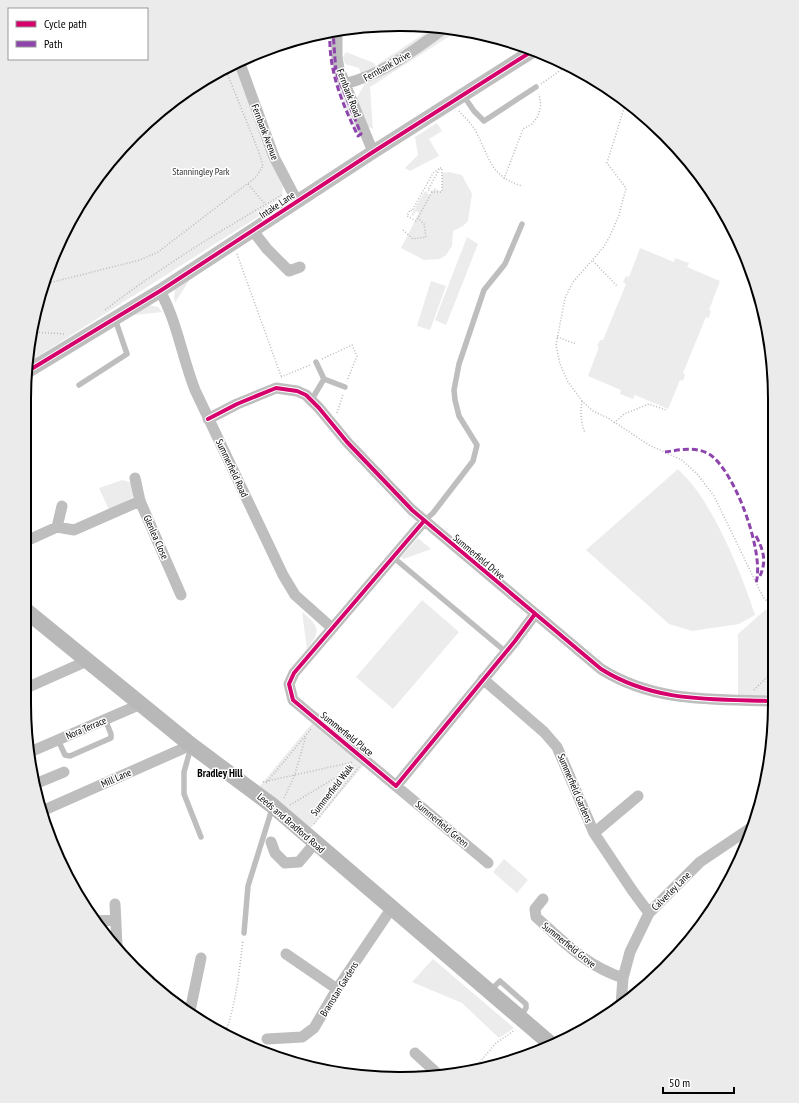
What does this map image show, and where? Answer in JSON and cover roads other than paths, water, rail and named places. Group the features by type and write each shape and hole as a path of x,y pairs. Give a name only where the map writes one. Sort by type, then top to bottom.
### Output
{"main road":[{"name":"Leeds and Bradford Road","path":"31,615 191,745 313,836 391,909 547,1041"}],"street":[{"name":"Fernbank Drive","path":"344,84 362,80 402,59 438,33"},
{"name":"Fernbank Road","path":"337,36 337,57 344,84 373,152"},
{"name":"Intake Lane","path":"33,368 87,336 109,315 160,291 253,231 294,196 373,152 527,54"},
{"name":"Fernbank Avenue","path":"241,67 274,157 294,196"},
{"path":"253,231 267,249 290,271 300,267"},
{"name":"Summerfield Road","path":"160,291 168,306 186,365 208,419 289,586 295,595 332,628"},
{"name":"Summerfield Drive","path":"208,419 267,391 284,388 297,391 312,399 347,442 384,482 424,521 597,666 630,685 674,697 768,701"},
{"name":"Glenlea Close","path":"136,478 140,502 181,595"},
{"path":"31,539 57,527 74,530 140,502"},
{"path":"57,527 62,506"},
{"name":"Summerfield Place","path":"396,786 293,700 289,684 294,674 332,628 394,558 424,521"},
{"path":"396,786 506,652 535,614"},
{"path":"31,685 87,660"},
{"name":"Summerfield Gardens","path":"483,679 544,732 558,747 594,833 649,913"},
{"name":"Nora Terrace","path":"34,750 141,704"},
{"name":"Mill Lane","path":"47,809 191,745"},
{"path":"40,782 64,772"},
{"name":"Summerfield Green","path":"396,786 488,863"},
{"path":"594,833 638,796"},
{"name":"Calverley Lane","path":"624,996 623,978 630,952 649,913 700,862 745,832"},
{"path":"271,842 274,853 285,863 299,862 313,836"},
{"name":"Summerfield Grove","path":"543,899 535,909 536,917 586,961 603,972 623,978"},
{"path":"115,904 117,940"},
{"name":"Bramstan Gardens","path":"267,1039 302,1037 314,1028 337,989 391,909"},
{"path":"102,921 116,920"},
{"path":"286,954 337,989"},
{"path":"191,1007 200,958"},
{"path":"415,1053 434,1070"}],"lane":[{"path":"457,99 484,121 536,88"},
{"path":"424,521 433,513 473,461 477,453 477,445 474,438 464,425 456,408 454,390 456,378 464,348 484,290 505,264 522,224"},
{"path":"79,385 127,354 109,315"},
{"path":"316,362 324,379 345,387"},
{"path":"312,399 324,379"},
{"path":"394,558 506,652"},
{"path":"58,740 65,755 70,756 111,738 111,734 105,720"},
{"path":"191,745 184,772 184,794 201,837"},
{"path":"244,933 248,886 276,809"}],"district":[{"name":"Bradley Hill","path":"220,773"}],"park label":[{"name":"Stanningley Park","path":"201,171"}]}
